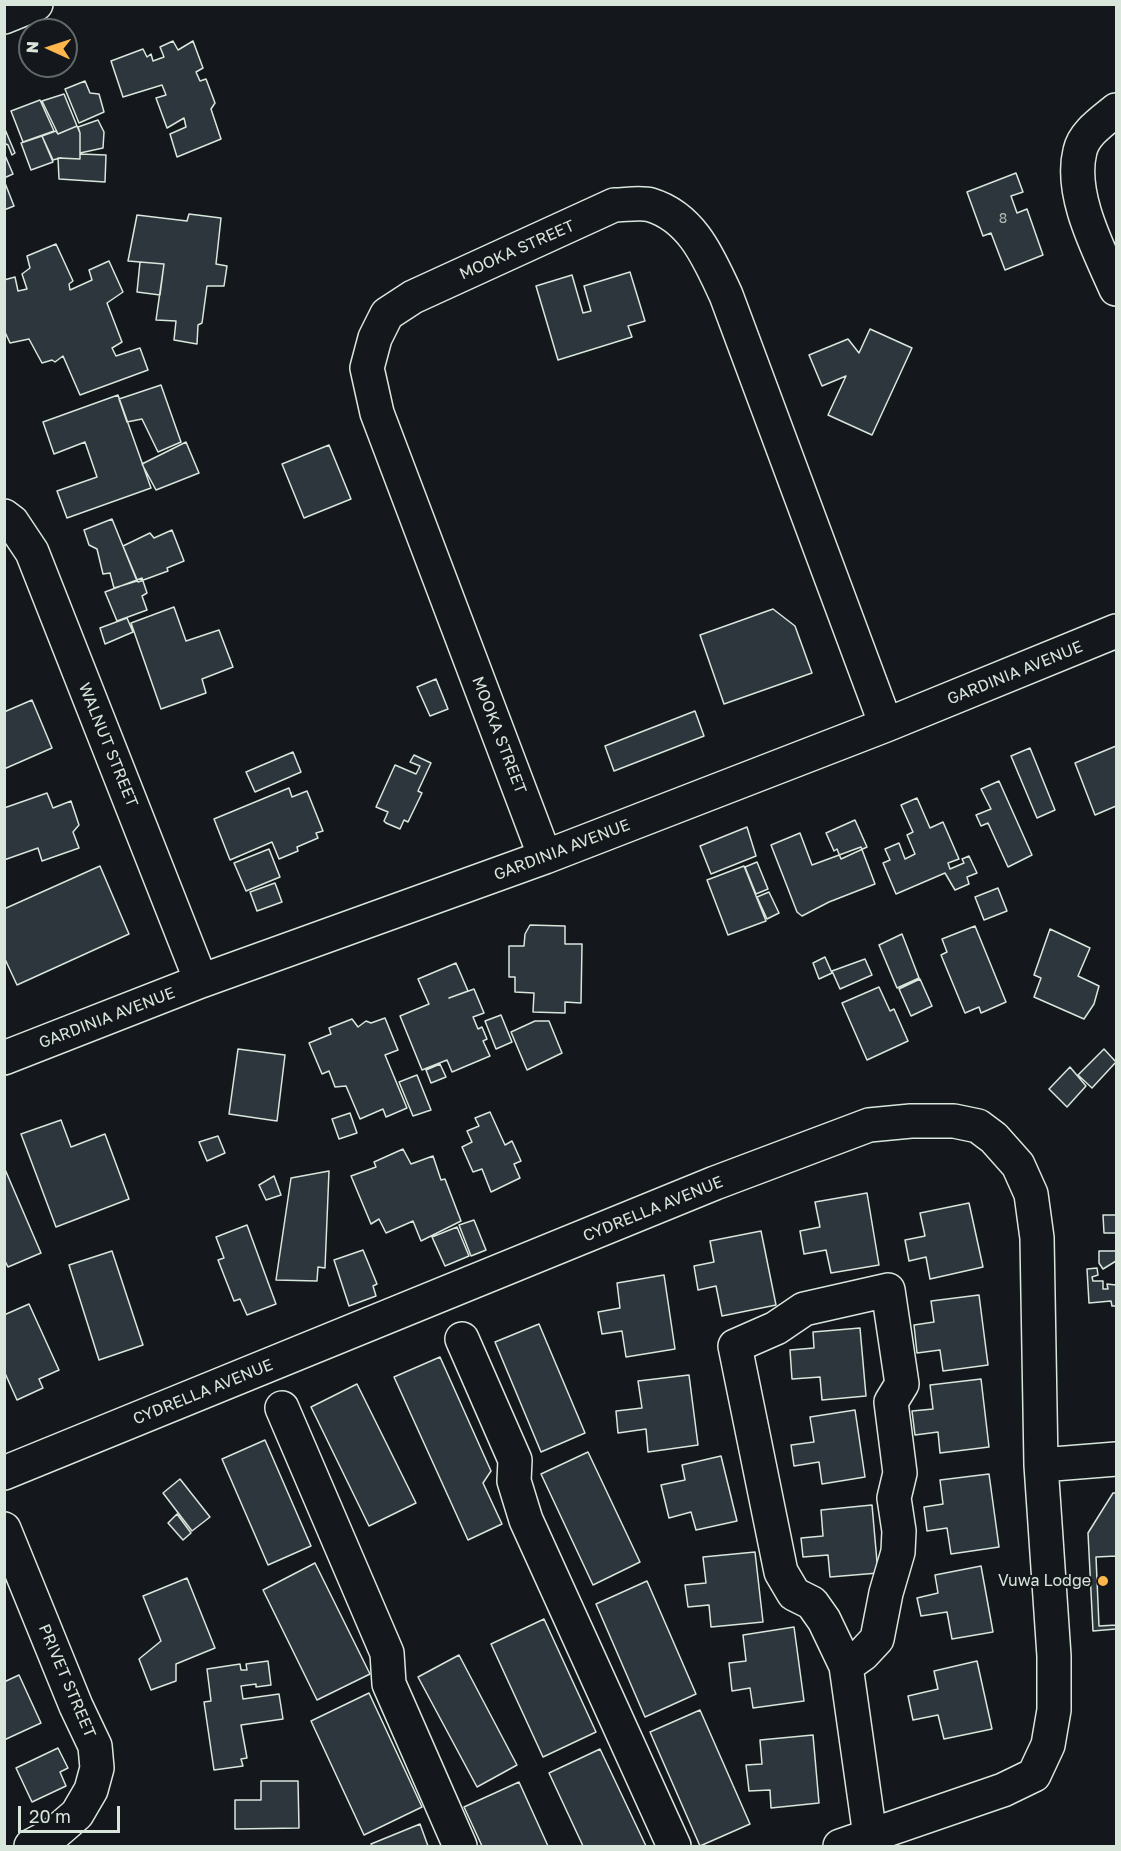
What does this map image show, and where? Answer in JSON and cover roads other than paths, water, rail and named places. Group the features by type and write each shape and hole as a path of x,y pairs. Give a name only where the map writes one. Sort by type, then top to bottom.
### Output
{"street":[{"path":"4,17 36,4"},
{"path":"1116,110 1094,127 1080,150 1078,181 1083,206 1116,289"},
{"name":"MOOKA STREET","path":"545,857 377,413 367,368 375,338 387,314 413,297 614,205 650,205 681,221 705,250 730,306 886,725"},
{"name":"WALNUT STREET","path":"4,516 12,522 32,552 201,981"},
{"name":"GARDINIA AVENUE","path":"4,1058 201,981 545,857 886,725 1116,632"},
{"name":"CYDRELLA AVENUE","path":"4,1473 726,1179 868,1125 911,1121 954,1121 978,1126 994,1138 1018,1165 1031,1194 1037,1238 1041,1465 1054,1656 1054,1710 1048,1745 1034,1775 1003,1790 855,1841"},
{"path":"846,1666 863,1654 877,1638 886,1593 898,1552 899,1531 894,1498 900,1473 891,1402 902,1384 888,1290 804,1309 776,1328 735,1346 781,1572 794,1594 812,1604 824,1620 846,1666 855,1841"},
{"path":"462,1339 515,1460 514,1480 526,1520 674,1846"},
{"path":"282,1408 387,1653 389,1684 460,1846"},
{"path":"1041,1465 1116,1459"},
{"name":"PRIVET STREET","path":"4,1529 76,1706 95,1746 97,1768 91,1790 77,1814 54,1834 31,1846"}],"place":[{"name":"Vuwa Lodge","path":"1103,1581"}]}
